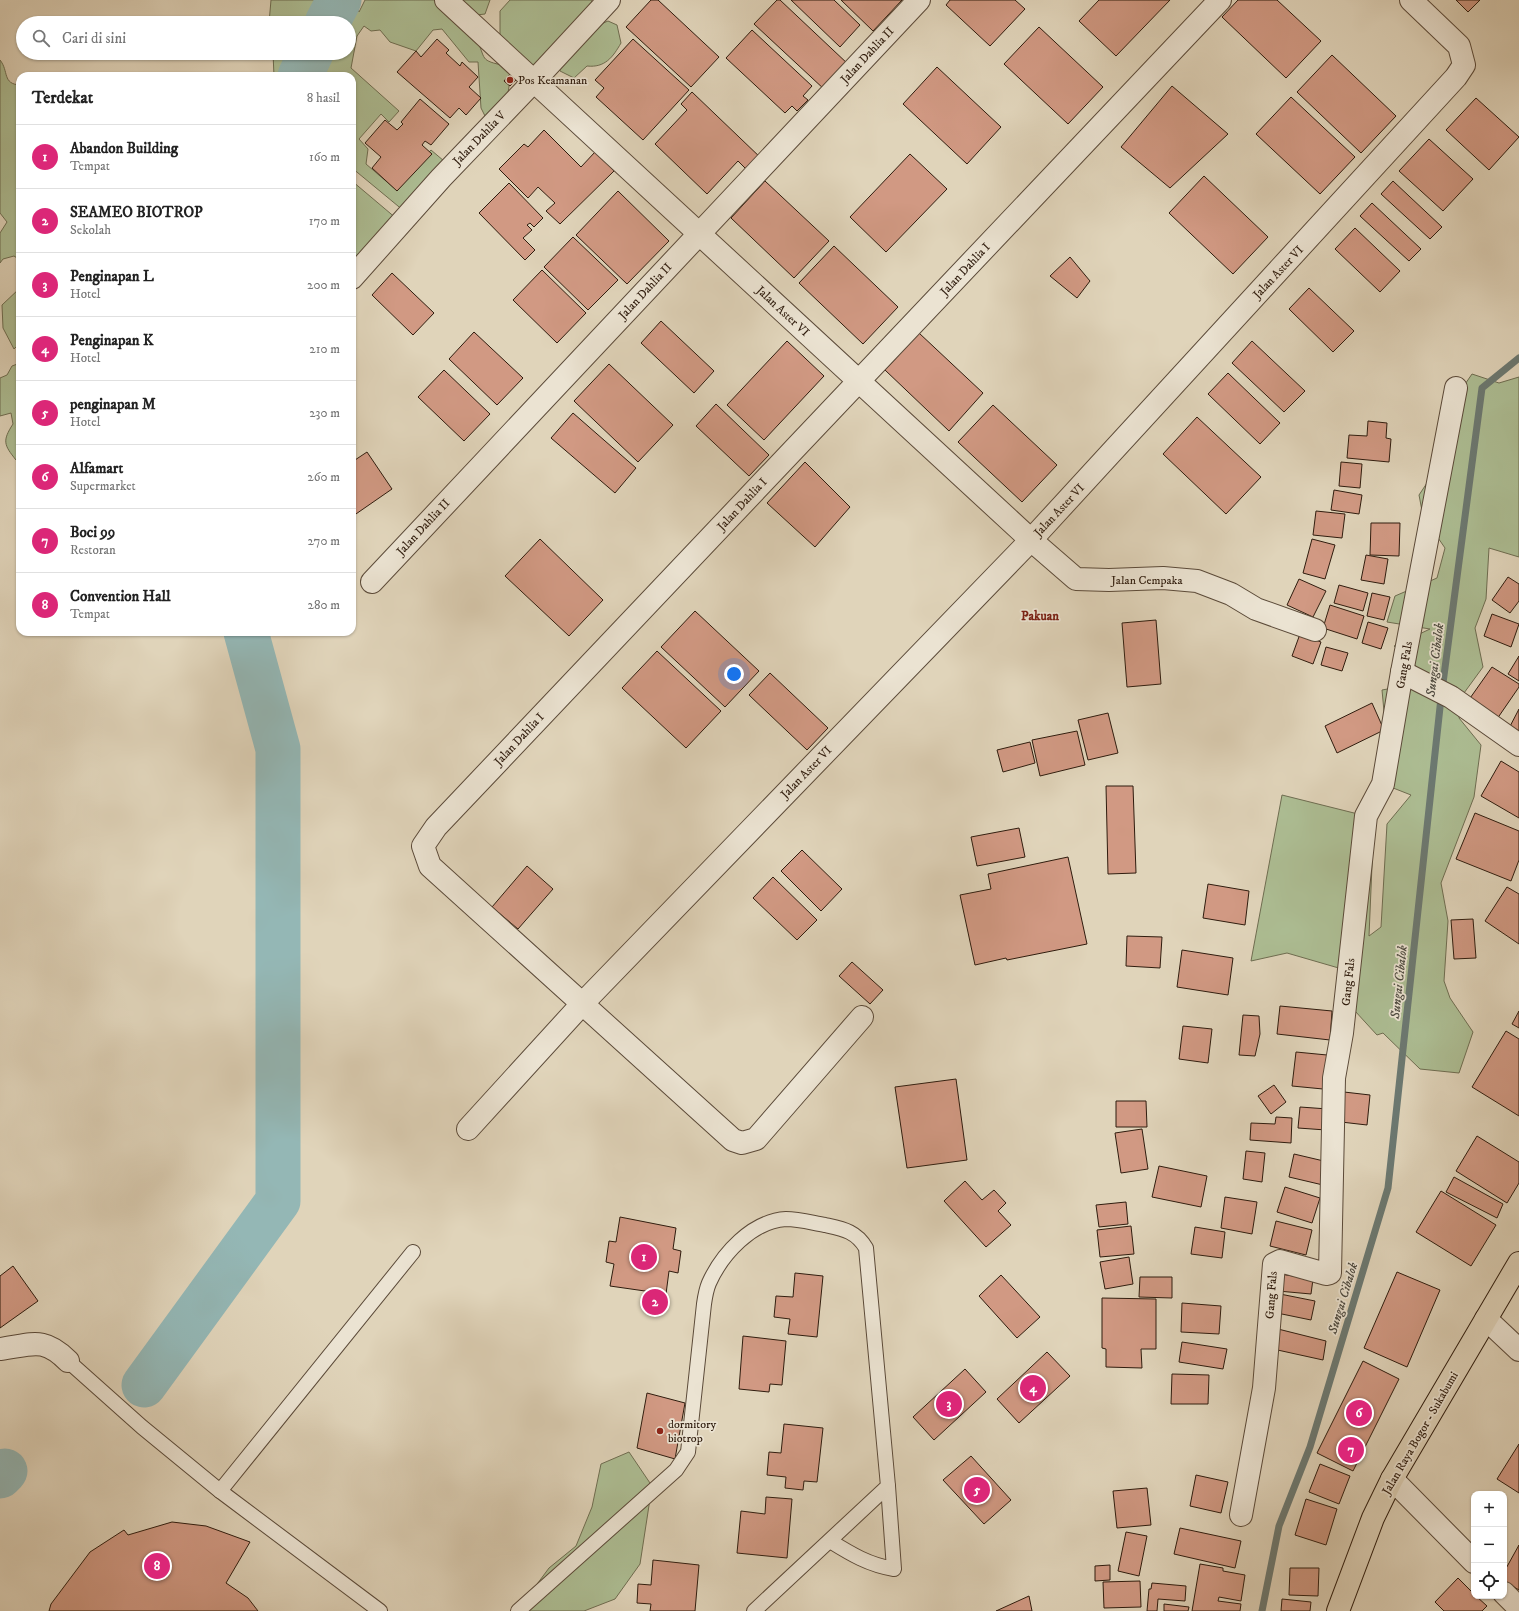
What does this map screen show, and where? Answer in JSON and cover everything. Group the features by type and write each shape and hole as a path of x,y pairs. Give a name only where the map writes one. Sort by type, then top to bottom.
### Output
{"highway":[{"name":"Jalan Raya Bogor - Sukabumi","path":"1338,1611 1373,1518 1392,1479 1519,1263"}],"street":[{"name":"Jalan Aster VI","path":"446,0 1031,540"},
{"name":"Jalan Dahlia V","path":"356,274 441,178 609,0"},
{"name":"Jalan Dahlia II","path":"372,582 919,0"},
{"name":"Jalan Dahlia I","path":"582,1004 430,866 423,846 442,821 1220,0"},
{"name":"Jalan Aster VI","path":"468,1129 582,1004 1031,540 1456,77 1464,65 1459,46 1411,0"},
{"name":"Gang Fals","path":"1241,1515 1264,1388 1274,1264 1280,1261 1326,1274 1330,1273 1334,1078 1342,1033 1366,816 1383,784 1409,675 1456,388"},
{"name":"Jalan Cempaka","path":"1031,540 1076,579 1109,580 1163,578 1197,581 1231,594 1256,609 1315,630"},
{"path":"1409,675 1451,697 1519,745"},
{"path":"582,1004 733,1140 742,1143 756,1140 862,1017"},
{"path":"1486,1319 1519,1350"},
{"path":"0,1349 43,1343 55,1348 68,1361"},
{"path":"1392,1479 1471,1559"},
{"path":"1507,1596 1519,1608"}],"lane":[{"path":"518,1611 676,1470 683,1462 688,1452 704,1304 708,1285 725,1256 751,1232 774,1221 786,1219 800,1220 846,1230 858,1237 866,1248 888,1486 894,1569 877,1566 862,1560 830,1541"},
{"path":"220,1490 413,1252"},
{"path":"68,1361 142,1427 220,1490 380,1611"},
{"path":"754,1611 888,1486"}],"green space":[{"path":"271,0 359,0 356,6 359,12 365,0 490,0 485,14 460,17 475,35 485,58 491,62 506,66 511,73 508,93 488,122 481,108 478,62 469,62 442,29 433,30 416,51 390,42 380,30 371,31 364,26 357,36 356,41 356,16 270,16"},
{"path":"510,0 591,0 593,3 578,34 608,21 617,25 621,43 615,53 604,63 587,66 574,78 560,71 559,56 537,71 500,42 500,11"},
{"path":"0,60 3,64 8,80 16,84 16,257 14,256 3,259 0,263 0,233 7,222 0,213"},
{"path":"273,60 352,60 351,68 355,72 274,72"},
{"path":"356,72 399,111 389,122 381,114 359,139 368,149 366,164 394,188 431,150 444,161 404,211 356,171"},
{"path":"356,184 397,219 356,266"},
{"path":"16,292 16,347 14,349 3,328 2,305"},
{"path":"16,364 16,460 6,443 7,435 13,424 11,413 0,416 0,378 7,375 12,366"},
{"path":"1472,374 1499,383 1519,377 1519,557 1489,548 1486,599 1475,628 1483,667 1464,693 1459,718 1481,745 1474,797 1441,883 1448,921 1444,981 1450,998 1473,1032 1459,1073 1420,1069 1383,1033 1377,1035 1344,999 1349,971 1287,953 1251,961 1282,795 1374,818 1369,936 1381,927 1387,824 1411,795 1383,784 1386,733 1382,690 1432,681 1394,646 1430,629 1387,622 1395,596 1437,578 1445,548 1423,516 1419,495 1445,456 1446,412"},
{"path":"629,1452 652,1486 640,1564 615,1599 584,1611 517,1611 549,1568 576,1546 592,1507 601,1464"}],"building":[{"path":"651,0 658,0 719,57 691,87 626,27"},
{"path":"777,0 780,0 849,65 825,90 754,24"},
{"path":"791,0 834,0 860,25 840,47"},
{"path":"841,0 902,0 873,31"},
{"path":"950,0 1015,0 1025,9 990,46 946,5"},
{"path":"1099,0 1170,0 1116,56 1079,21"},
{"path":"1238,0 1277,0 1321,41 1286,78 1222,17"},
{"path":"1456,0 1480,0 1468,12"},
{"path":"1039,27 1103,87 1068,124 1004,64"},
{"path":"752,30 812,86 803,96 808,100 797,111 792,106 785,113 726,58"},
{"path":"437,39 449,50 446,53 460,66 462,62 478,77 469,87 481,98 466,115 459,108 450,118 397,72 416,51 421,57"},
{"path":"633,39 689,90 643,140 596,97 604,88 595,80"},
{"path":"1332,55 1396,116 1361,153 1297,92"},
{"path":"937,67 1001,127 967,164 903,104"},
{"name":"Pos Keamanan","path":"510,74 516,80 510,86 504,81"},
{"path":"1172,86 1228,134 1170,188 1121,147"},
{"path":"692,92 763,160 750,173 738,161 707,194 655,144 687,110 681,104"},
{"path":"1291,97 1355,157 1320,194 1256,134"},
{"path":"1476,98 1519,137 1489,170 1446,130"},
{"path":"420,99 449,124 431,145 425,141 422,145 432,154 397,191 372,168 381,157 365,143 385,120 397,130 403,124 401,122"},
{"path":"544,130 581,167 595,152 614,171 560,224 546,211 555,203 538,187 528,198 499,169 524,144 528,147"},
{"path":"1429,139 1473,179 1443,211 1399,171"},
{"path":"910,154 947,189 886,252 850,217"},
{"path":"1204,176 1268,237 1233,274 1169,213"},
{"path":"765,181 829,241 794,278 731,218"},
{"path":"1393,181 1442,227 1430,239 1381,194"},
{"path":"509,183 543,218 534,227 530,223 527,225 532,230 523,238 535,250 525,260 479,213"},
{"path":"618,191 669,241 627,284 576,235"},
{"path":"1372,203 1421,249 1409,261 1360,216"},
{"path":"1355,228 1400,271 1380,292 1335,249"},
{"path":"573,237 618,280 588,310 544,267"},
{"path":"834,246 898,307 863,344 799,283"},
{"path":"1070,257 1090,281 1077,298 1050,276"},
{"path":"542,270 586,313 557,343 513,300"},
{"path":"392,273 434,313 413,335 372,295"},
{"path":"1309,288 1354,331 1333,352 1289,309"},
{"path":"661,321 714,371 694,393 641,343"},
{"path":"474,332 523,378 497,405 449,359"},
{"path":"919,333 983,393 949,431 885,370"},
{"path":"787,341 824,376 764,440 727,405"},
{"path":"1252,341 1305,391 1284,412 1232,363"},
{"path":"609,364 673,425 638,462 574,401"},
{"path":"444,370 490,414 464,441 418,397"},
{"path":"1228,373 1280,423 1260,444 1208,394"},
{"path":"716,404 769,455 749,476 696,426"},
{"path":"993,405 1057,465 1022,502 958,442"},
{"path":"573,413 636,468 615,493 551,438"},
{"path":"1197,417 1261,477 1226,514 1163,454"},
{"path":"1368,421 1387,423 1386,438 1391,439 1389,462 1347,458 1349,435 1367,436"},
{"path":"367,452 392,489 356,514 356,459"},
{"path":"805,462 850,507 815,547 767,503"},
{"path":"1341,462 1362,464 1360,488 1339,486"},
{"path":"1334,490 1362,495 1359,514 1331,510"},
{"path":"1316,511 1345,514 1342,538 1313,535"},
{"path":"1371,523 1400,523 1399,556 1370,555"},
{"path":"540,539 603,600 569,636 505,576"},
{"path":"1312,539 1335,545 1325,579 1303,573"},
{"path":"1366,555 1388,559 1384,584 1361,580"},
{"path":"1508,577 1519,584 1519,601 1510,613 1492,600"},
{"path":"1299,579 1326,591 1313,617 1287,605"},
{"path":"1339,585 1368,593 1363,611 1334,603"},
{"path":"1372,593 1390,597 1384,620 1367,616"},
{"path":"1330,605 1364,616 1357,639 1323,628"},
{"path":"695,611 759,671 725,707 661,647"},
{"path":"1492,614 1519,624 1511,647 1484,636"},
{"path":"1156,620 1161,684 1127,687 1122,623"},
{"path":"1368,622 1388,628 1381,649 1362,643"},
{"path":"1300,634 1321,642 1313,664 1292,656"},
{"path":"1326,647 1348,653 1342,671 1321,665"},
{"path":"657,651 721,711 686,748 622,688"},
{"path":"1519,656 1519,681 1508,674"},
{"path":"1492,667 1519,684 1519,687 1497,719 1468,701"},
{"path":"770,673 828,728 807,750 749,695"},
{"path":"1372,703 1384,730 1337,753 1325,726"},
{"path":"1519,709 1519,741 1506,734"},
{"path":"1108,713 1118,753 1088,760 1078,720"},
{"path":"1077,731 1085,765 1040,776 1032,740"},
{"path":"1030,742 1035,763 1003,772 997,750"},
{"path":"1501,761 1519,772 1519,818 1481,796"},
{"path":"1106,786 1133,786 1136,873 1108,874"},
{"path":"1475,813 1519,831 1519,860 1511,881 1456,859"},
{"path":"1019,828 1025,857 977,866 971,837"},
{"path":"802,850 842,889 821,911 781,871"},
{"path":"1068,857 1087,944 975,965 960,895 991,889 988,874"},
{"path":"527,866 553,889 518,929 492,907"},
{"path":"773,877 817,920 797,940 753,898"},
{"path":"1208,884 1249,891 1245,925 1203,918"},
{"path":"1507,887 1519,894 1519,944 1485,921"},
{"path":"1473,919 1476,958 1454,959 1451,920"},
{"path":"1127,936 1162,937 1160,968 1126,966"},
{"path":"1182,950 1233,958 1228,995 1177,987"},
{"path":"852,962 883,990 870,1004 839,976"},
{"path":"1280,1006 1332,1011 1330,1040 1277,1034"},
{"path":"1519,1011 1519,1028 1512,1024"},
{"path":"1243,1015 1259,1016 1260,1034 1255,1056 1239,1055"},
{"path":"1183,1026 1212,1029 1208,1063 1179,1059"},
{"path":"1506,1031 1519,1039 1519,1116 1472,1087"},
{"path":"1296,1052 1327,1055 1323,1089 1292,1086"},
{"path":"956,1079 967,1160 907,1168 895,1087"},
{"path":"1274,1085 1286,1102 1271,1114 1258,1096"},
{"path":"1344,1092 1370,1095 1367,1125 1341,1122"},
{"path":"1116,1101 1146,1101 1147,1127 1116,1127"},
{"path":"1300,1107 1328,1109 1326,1130 1298,1128"},
{"path":"1276,1117 1292,1118 1291,1143 1250,1140 1251,1123 1275,1124"},
{"path":"1142,1129 1148,1169 1121,1173 1115,1133"},
{"path":"1477,1136 1519,1162 1519,1183 1507,1203 1456,1171"},
{"path":"1246,1151 1265,1153 1262,1182 1243,1179"},
{"path":"1294,1154 1328,1162 1323,1185 1289,1177"},
{"path":"1159,1166 1207,1176 1201,1207 1152,1197"},
{"path":"1454,1177 1503,1204 1497,1218 1446,1192"},
{"path":"965,1181 982,1200 994,1190 1006,1203 998,1211 1011,1225 986,1247 944,1201"},
{"path":"1285,1187 1320,1198 1312,1223 1277,1212"},
{"path":"1441,1191 1496,1225 1471,1266 1416,1232"},
{"path":"1225,1197 1257,1202 1252,1234 1221,1228"},
{"path":"1126,1202 1128,1224 1099,1227 1096,1205"},
{"path":"620,1217 676,1228 673,1249 681,1251 678,1273 669,1271 666,1294 610,1286 614,1264 606,1262 609,1241 616,1242"},
{"path":"1276,1221 1312,1230 1306,1255 1270,1246"},
{"path":"1131,1226 1134,1254 1100,1257 1097,1230"},
{"path":"1195,1227 1225,1232 1222,1258 1191,1254"},
{"path":"1129,1257 1133,1284 1105,1289 1100,1262"},
{"path":"13,1266 38,1301 0,1328 0,1276"},
{"path":"1397,1272 1440,1290 1407,1367 1364,1348"},
{"path":"795,1273 823,1276 817,1337 788,1334 790,1319 774,1317 776,1296 793,1297"},
{"path":"1280,1274 1313,1279 1311,1294 1278,1291"},
{"path":"1001,1275 1040,1317 1017,1338 979,1296"},
{"path":"1140,1277 1172,1277 1172,1298 1139,1297"},
{"path":"1280,1294 1315,1301 1311,1320 1277,1313"},
{"path":"1102,1298 1156,1299 1156,1349 1141,1349 1142,1368 1106,1367 1106,1349 1102,1348"},
{"path":"1182,1303 1221,1306 1219,1334 1181,1332"},
{"path":"1274,1328 1326,1341 1323,1360 1273,1349"},
{"path":"743,1336 786,1341 782,1385 770,1384 769,1392 739,1389"},
{"path":"1182,1342 1227,1349 1223,1369 1179,1362"},
{"path":"1047,1352 1070,1376 1019,1423 997,1399"},
{"path":"1363,1361 1399,1379 1353,1471 1317,1453"},
{"path":"965,1369 986,1392 934,1440 913,1417"},
{"path":"1172,1374 1209,1375 1208,1404 1171,1404"},
{"name":"dormitory biotrop","path":"647,1393 685,1403 675,1459 637,1448"},
{"path":"784,1424 823,1428 817,1482 804,1481 803,1490 785,1488 786,1477 767,1475 769,1452 781,1453"},
{"path":"1519,1444 1519,1493 1497,1479"},
{"path":"971,1456 1011,1500 984,1524 943,1480"},
{"path":"1320,1464 1350,1476 1339,1504 1309,1492"},
{"path":"1196,1475 1228,1482 1221,1513 1190,1506"},
{"path":"1147,1488 1151,1525 1117,1528 1113,1491"},
{"path":"766,1497 792,1499 787,1558 737,1553 741,1511 765,1514"},
{"path":"1306,1499 1337,1509 1326,1545 1295,1535"},
{"path":"172,1522 206,1526 250,1542 226,1583 248,1598 258,1611 49,1611 51,1604 90,1552 124,1530 128,1535"},
{"path":"1180,1528 1241,1541 1235,1568 1174,1554"},
{"path":"1126,1532 1147,1536 1139,1576 1118,1571"},
{"path":"1519,1545 1519,1590 1507,1583 1507,1567"},
{"path":"653,1560 699,1565 695,1611 650,1611 651,1604 637,1603 638,1584 651,1585"},
{"path":"1200,1564 1223,1568 1223,1571 1245,1575 1241,1601 1219,1597 1218,1601 1241,1604 1240,1611 1192,1611"},
{"path":"1110,1565 1110,1580 1095,1581 1095,1566"},
{"path":"1290,1568 1319,1568 1318,1596 1289,1595"},
{"path":"1458,1578 1471,1591 1471,1599 1479,1599 1487,1606 1482,1611 1444,1611 1435,1602"},
{"path":"1140,1581 1141,1607 1104,1608 1103,1582"},
{"path":"1152,1583 1186,1586 1185,1601 1158,1599 1157,1611 1147,1611 1149,1589 1151,1589"},
{"path":"1029,1596 1032,1611 996,1611"},
{"path":"1282,1599 1311,1602 1310,1611 1281,1611"},
{"path":"1164,1604 1189,1607 1188,1611 1164,1611"}],"waterway":[{"path":"331,16 339,0"},
{"path":"302,72 308,60"},
{"name":"Sungai Cibalok","path":"1262,1611 1279,1526 1310,1447 1388,1188 1441,698 1482,388 1519,358"},
{"path":"144,1385 278,1201 278,749 247,636"},
{"path":"0,1476 5,1471"}],"place":[{"name":"Pos Keamanan","path":"510,80"},
{"name":"Abandon Building","path":"644,1257"},
{"name":"SEAMEO BIOTROP","path":"655,1302"},
{"name":"Penginapan K","path":"1033,1388"},
{"name":"Penginapan L","path":"949,1404"},
{"name":"Alfamart","path":"1359,1413"},
{"name":"dormitory biotrop","path":"660,1431"},
{"name":"Boci 99","path":"1351,1450"},
{"name":"penginapan M","path":"977,1490"},
{"name":"Convention Hall","path":"157,1566"}],"district":[{"name":"Pakuan","path":"1040,615"}]}
